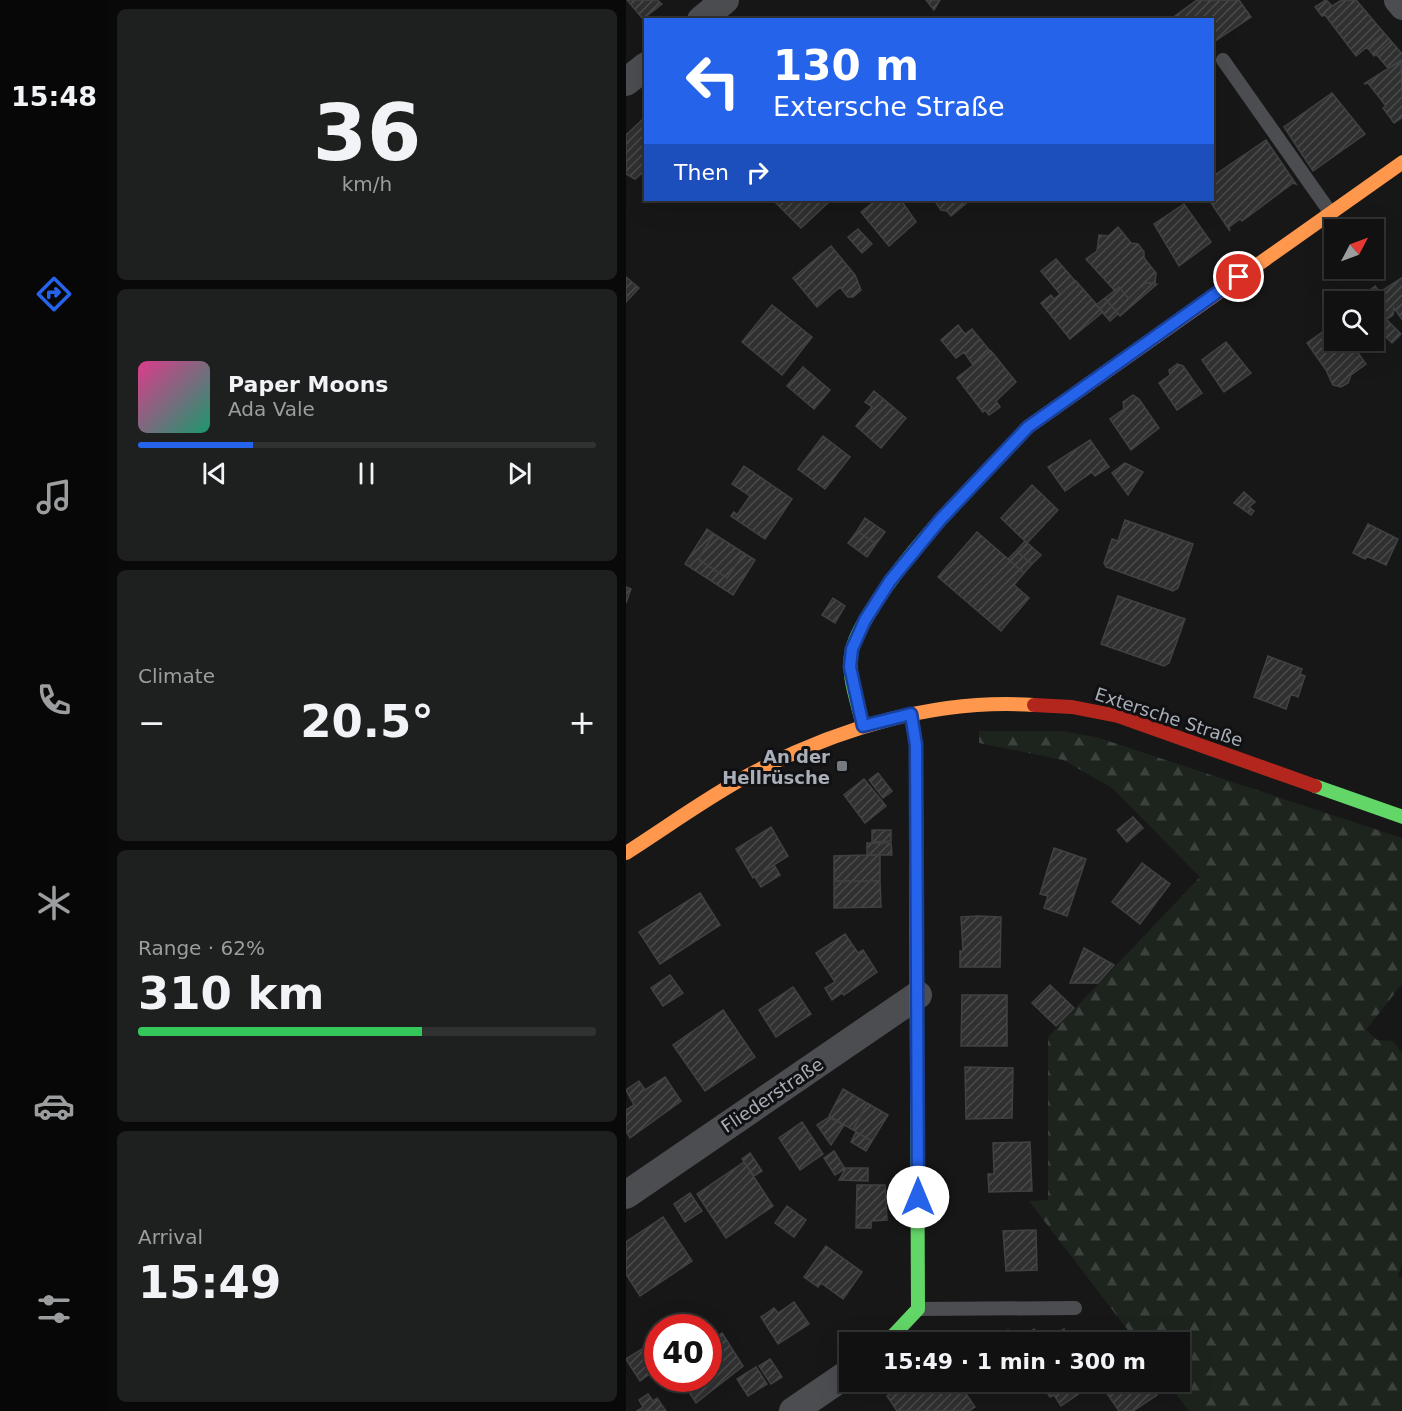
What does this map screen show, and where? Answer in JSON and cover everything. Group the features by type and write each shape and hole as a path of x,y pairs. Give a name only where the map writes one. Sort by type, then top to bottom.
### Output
{"street":[{"path":"703,18 725,0"},
{"path":"1398,0 1403,6"},
{"path":"626,82 644,68"},
{"path":"863,726 850,667 852,649 865,620 890,581 940,520 1028,427 1403,162"},
{"name":"Extersche Straße","path":"626,853 750,774 863,726 911,714 981,705 1082,707 1190,741 1403,817"},
{"path":"897,1332 918,1310 916,745 911,714"},
{"name":"Fliederstraße","path":"626,1195 918,995"},
{"path":"793,1411 839,1380"}],"lane":[{"path":"1223,60 1330,212"},
{"path":"918,1310 1075,1308"}],"green space":[{"path":"979,731 1061,731 1096,737 1402,838 1402,984 1366,1030 1377,1040 1393,1041 1402,1053 1403,1261 1398,1276 1403,1278 1402,1411 1189,1411 1175,1392 1190,1392 1190,1332 1129,1332 1029,1201 1048,1200 1048,1037 1200,877 1112,788 1063,760 979,743"}],"building":[{"path":"627,0 657,0 662,4 643,19"},
{"path":"926,0 940,0 934,10"},
{"path":"1197,0 1239,0 1251,17 1214,42 1214,18 1176,18 1175,16"},
{"path":"1326,0 1332,6 1342,0 1356,0 1384,33 1356,56 1325,15 1322,16 1315,7"},
{"path":"1384,33 1391,41 1374,56 1367,47"},
{"path":"1391,41 1403,55 1403,61 1388,68 1376,54"},
{"path":"1401,60 1403,117 1394,123 1383,108 1386,106 1368,83 1364,84"},
{"path":"1332,93 1365,134 1313,171 1284,127"},
{"path":"644,120 644,172 635,179 626,174 626,135"},
{"path":"1266,140 1296,184 1293,183 1242,221 1240,219 1229,227 1230,231 1210,201 1214,201 1214,176"},
{"path":"774,201 830,201 801,228"},
{"path":"875,201 902,201 916,222 889,246 861,212"},
{"path":"935,201 969,201 951,216 947,211 941,210"},
{"path":"1184,204 1211,242 1179,266 1154,224"},
{"path":"1118,227 1131,243 1138,244 1144,252 1144,258 1156,273 1155,283 1146,283 1128,298 1119,287 1115,291 1086,259 1097,251 1099,235 1108,236"},
{"path":"858,229 872,244 862,253 848,237"},
{"path":"831,246 855,275 861,290 853,297 848,297 840,287 817,307 793,278"},
{"path":"1056,259 1075,281 1060,294 1041,271"},
{"path":"626,277 639,288 626,302"},
{"path":"1403,277 1403,321 1394,308 1393,315 1387,319 1384,316 1384,304 1387,302 1384,291 1382,291"},
{"path":"1076,281 1103,312 1070,339 1041,303 1051,295 1054,299"},
{"path":"1146,283 1157,284 1120,316 1105,298 1119,287 1128,298"},
{"path":"1375,286 1379,291 1369,291"},
{"path":"1105,298 1118,314 1110,321 1096,305"},
{"path":"772,305 812,337 782,375 742,342"},
{"path":"1384,319 1401,334 1392,343 1384,335"},
{"path":"958,325 965,334 972,329 990,351 973,365 964,352 956,358 941,340"},
{"path":"1324,331 1324,351 1357,351 1366,364 1351,375 1348,383 1341,387 1333,385 1326,370 1307,343"},
{"path":"1226,342 1251,373 1224,392 1202,360"},
{"path":"991,351 1016,382 996,401 1000,407 989,415 985,410 983,412 957,378"},
{"path":"1177,364 1183,366 1202,393 1177,410 1159,383 1170,375 1169,370"},
{"path":"803,367 830,390 814,409 787,386"},
{"path":"874,391 906,418 881,448 856,426 872,407 865,402"},
{"path":"1133,395 1139,399 1159,428 1131,450 1110,419 1124,409 1123,402"},
{"path":"823,436 850,457 825,489 798,469"},
{"path":"1090,440 1109,467 1095,476 1092,472 1065,491 1048,467"},
{"path":"1125,463 1143,472 1128,495 1112,473"},
{"path":"744,466 792,499 765,539 731,516 734,512 737,515 750,496 732,484"},
{"path":"1032,485 1058,510 1027,543 1001,518"},
{"path":"1244,492 1255,502 1249,507 1254,511 1251,515 1234,503"},
{"path":"865,518 885,532 876,544 857,531"},
{"path":"1125,520 1193,544 1178,588 1173,591 1106,567 1104,563 1112,539 1118,541"},
{"path":"1368,524 1398,539 1386,565 1367,556 1365,559 1353,553"},
{"path":"707,529 714,534 698,559 727,578 744,553 755,560 733,595 685,564"},
{"path":"857,531 876,544 867,557 848,543"},
{"path":"977,532 1024,573 1014,585 1029,598 1001,631 938,577"},
{"path":"714,534 744,553 727,578 698,559"},
{"path":"1025,541 1041,555 1032,564 1016,551"},
{"path":"1016,551 1032,564 1024,573 1008,559"},
{"path":"626,587 631,589 626,603"},
{"path":"1118,596 1185,619 1169,663 1164,666 1101,644"},
{"path":"833,598 845,606 835,623 822,615"},
{"path":"1268,656 1302,669 1300,674 1305,676 1298,697 1291,694 1286,709 1254,697"},
{"path":"878,773 892,791 883,798 869,780"},
{"path":"864,779 886,806 865,823 844,795"},
{"path":"1133,817 1143,828 1127,842 1117,830"},
{"path":"771,827 788,856 753,878 736,849"},
{"path":"872,830 891,830 891,841 872,842"},
{"path":"867,843 891,843 892,855 867,855"},
{"path":"1054,848 1086,859 1067,916 1044,908 1048,896 1040,894"},
{"path":"880,855 880,881 834,881 834,856"},
{"path":"1142,863 1170,884 1140,924 1112,902"},
{"path":"774,865 780,875 761,887 755,877"},
{"path":"834,881 880,881 881,907 834,908"},
{"path":"700,893 720,925 660,964 639,932"},
{"path":"961,917 1001,917 1000,967 960,967 960,951 963,951"},
{"path":"845,934 858,953 863,950 877,972 844,995 842,993 832,1000 825,988 835,982 816,953"},
{"path":"1084,948 1114,965 1098,983 1070,983"},
{"path":"670,975 683,993 663,1006 651,988"},
{"path":"1050,985 1074,1008 1056,1026 1032,1003"},
{"path":"793,987 811,1014 776,1037 759,1010"},
{"path":"962,995 1007,995 1007,1046 961,1046"},
{"path":"723,1010 755,1057 705,1091 673,1045"},
{"path":"965,1067 1013,1068 1012,1118 966,1119"},
{"path":"665,1077 681,1101 630,1138 626,1131 626,1110 634,1105 626,1090 639,1081 645,1090"},
{"path":"843,1089 867,1103 853,1130 829,1116"},
{"path":"867,1103 888,1115 872,1141 853,1130"},
{"path":"829,1117 844,1125 831,1145 817,1125"},
{"path":"802,1122 823,1154 800,1170 779,1138"},
{"path":"856,1132 872,1141 866,1151 851,1142"},
{"path":"1030,1142 1032,1191 989,1192 988,1174 994,1174 993,1143"},
{"path":"834,1151 845,1169 835,1175 824,1158"},
{"path":"750,1153 762,1171 754,1176 742,1159"},
{"path":"744,1162 773,1206 726,1238 697,1194"},
{"path":"846,1168 868,1168 868,1181 839,1180"},
{"path":"857,1185 885,1185 887,1220 871,1221 871,1228 856,1228"},
{"path":"690,1193 702,1211 685,1222 674,1204"},
{"path":"787,1206 806,1220 794,1237 775,1223"},
{"path":"663,1217 692,1261 640,1296 626,1274 626,1242"},
{"path":"1036,1230 1037,1270 1006,1271 1003,1231"},
{"path":"826,1246 862,1272 843,1299 821,1283 818,1287 804,1277"},
{"path":"794,1302 809,1324 778,1344 761,1317 774,1308 778,1313"},
{"path":"722,1333 743,1366 722,1383"},
{"path":"644,1348 644,1378 640,1381 626,1359"},
{"path":"770,1359 782,1377 771,1384 759,1366"},
{"path":"756,1367 767,1384 748,1396 737,1379"},
{"path":"689,1392 710,1392 696,1403"},
{"path":"893,1392 965,1392 975,1407 969,1411 897,1411 887,1396"},
{"path":"1047,1392 1081,1392 1061,1406 1054,1395 1050,1397"},
{"path":"1106,1392 1155,1392 1157,1395 1133,1411 1119,1411"},
{"path":"648,1394 653,1401 657,1398 666,1411 637,1411 643,1407 639,1400"}],"traffic: fast":[{"path":"863,726 850,669 852,650 859,631 908,558 942,518 1014,442"},
{"path":"1315,786 1403,817"},
{"path":"896,1332 918,1309 917,1077"}],"traffic: slow":[{"path":"1014,442 1028,427 1403,162"},
{"path":"626,853 749,775 782,758 851,731 923,712 997,704 1034,705"},
{"path":"916,790 917,1077"}],"traffic: jam":[{"path":"1034,705 1072,707 1118,716 1315,786"},
{"path":"911,714 916,745 916,790"}],"place":[{"name":"An der Hellrüsche","path":"842,766"}],"route":[{"path":"918,1197 916,745 911,714 863,726 850,667 852,649 865,620 890,581 940,520 1028,427 1239,277"}]}
